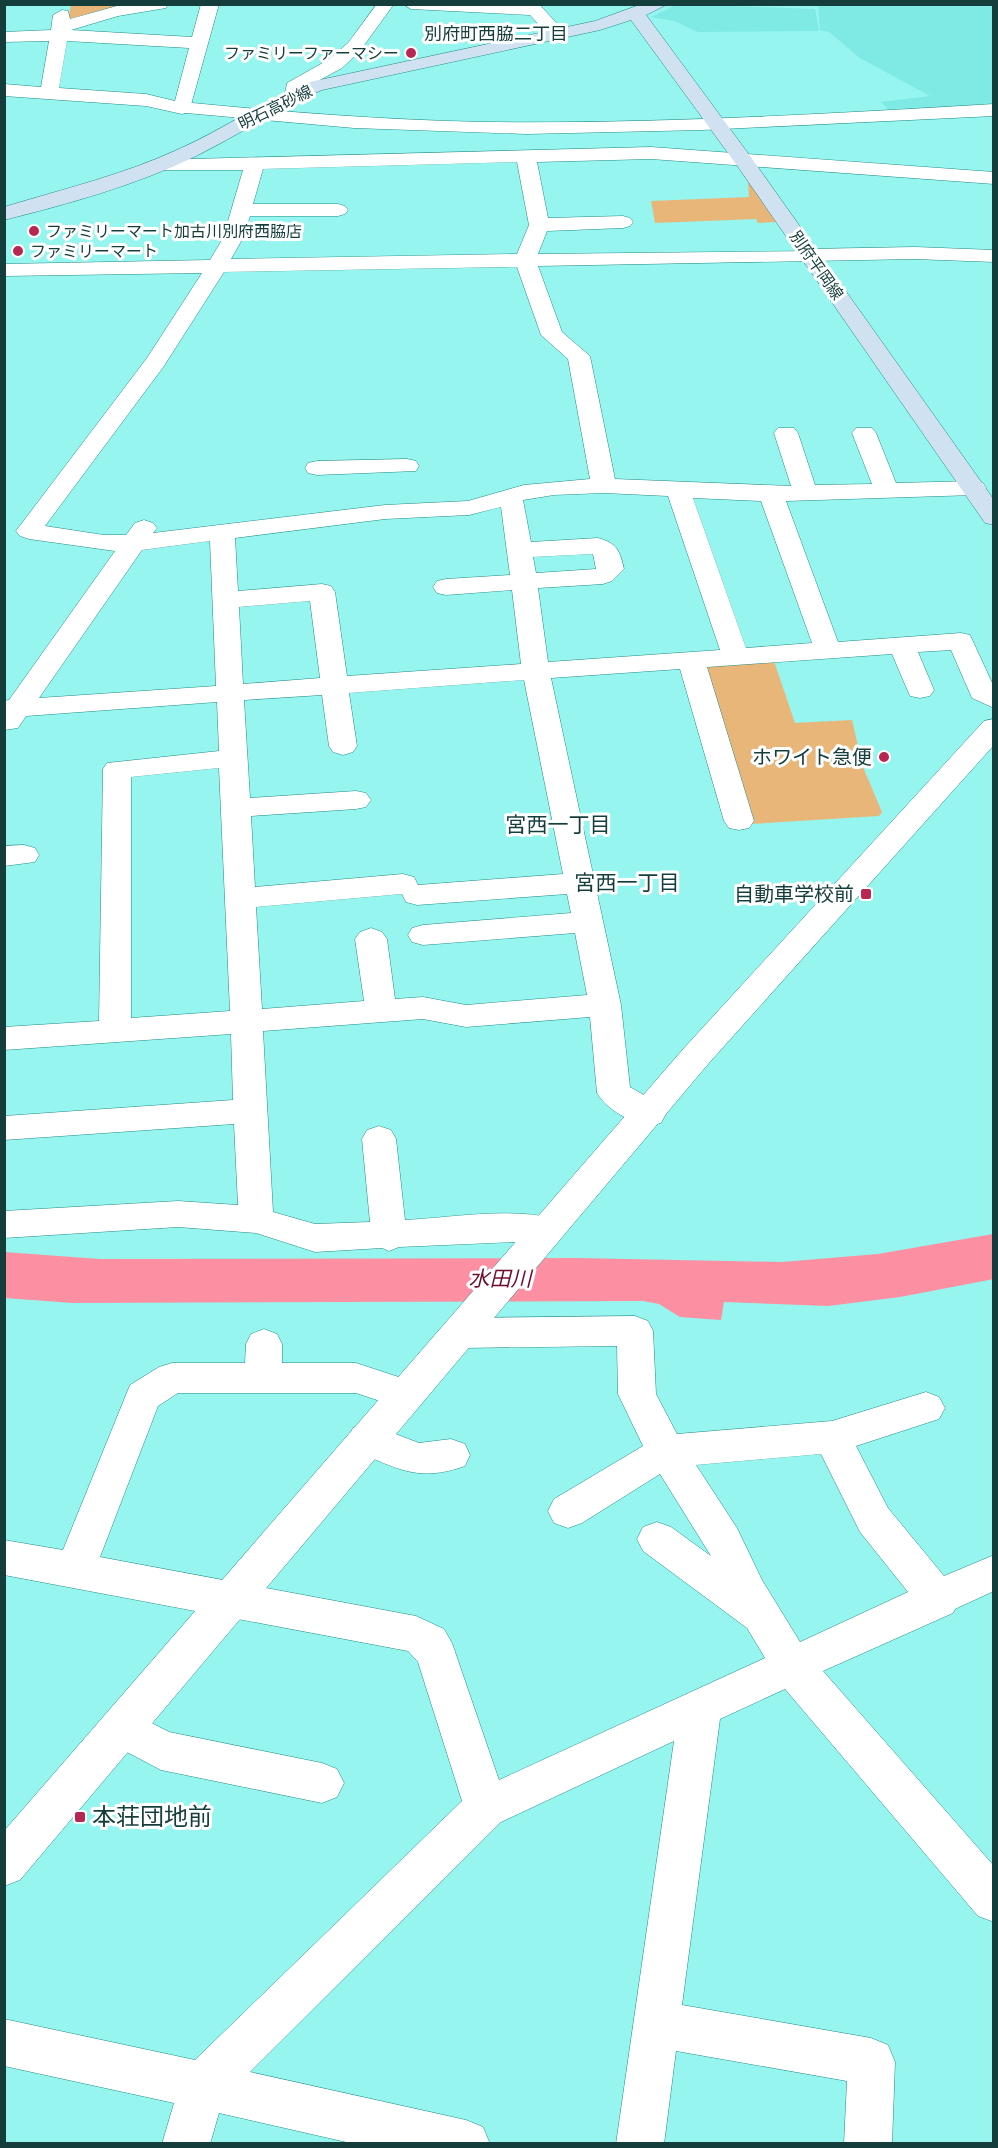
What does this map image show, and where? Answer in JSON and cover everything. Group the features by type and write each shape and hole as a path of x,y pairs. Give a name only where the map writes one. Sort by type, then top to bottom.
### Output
{"main road":[{"name":"明石高砂線","path":"4,214 156,166 207,143 294,94 341,80 557,34 632,9 660,4"},
{"name":"別府平岡線","path":"632,9 743,160 993,518"}],"street":[{"path":"49,93 64,4"},
{"path":"59,32 116,11 160,4"},
{"path":"182,108 210,4"},
{"path":"294,94 294,87 335,64 354,47 386,4"},
{"path":"411,4 535,10 557,34"},
{"path":"4,37 59,32 198,43"},
{"path":"4,90 49,93 93,88 182,108 256,115 524,128 717,125 993,110"},
{"path":"156,166 651,153 993,178"},
{"path":"526,156 539,225 525,260 552,335 579,356 604,486"},
{"path":"255,163 233,238 217,266 156,361 29,531 104,543 140,533 222,532 408,511 469,508 537,490 604,486 771,494 974,488"},
{"path":"243,210 315,206 338,210"},
{"path":"539,225 623,222"},
{"path":"593,223 601,249"},
{"path":"4,270 915,253 993,256"},
{"path":"786,433 805,493"},
{"path":"864,433 887,490"},
{"path":"317,468 343,473 407,460 408,511"},
{"path":"678,490 736,657"},
{"path":"771,494 828,650"},
{"path":"510,498 514,509 536,672 605,1005 614,1093 649,1114"},
{"path":"222,532 256,1220"},
{"path":"8,715 140,533"},
{"path":"446,587 603,576 611,569 607,550 597,546 519,550"},
{"path":"226,600 322,592 342,746"},
{"path":"8,715 230,692 961,641 982,692 993,700"},
{"path":"902,645 920,690"},
{"path":"692,660 739,821"},
{"path":"4,1865 234,1599 546,1230 649,1114 697,1055 993,727"},
{"path":"114,1032 117,769 234,758"},
{"path":"236,808 356,800"},
{"path":"240,898 579,883"},
{"path":"423,935 587,922"},
{"path":"371,939 381,1012"},
{"path":"4,1039 423,1008 466,1016 605,1005"},
{"path":"4,1128 251,1112"},
{"path":"379,1139 389,1237"},
{"path":"4,1225 178,1214 256,1220 315,1239 389,1237 513,1228 546,1230"},
{"path":"460,1333 634,1331 637,1394 666,1451 723,1540 761,1616 792,1666 993,1900"},
{"path":"75,1570 142,1396 172,1378 263,1361 356,1378 406,1395"},
{"path":"568,1511 666,1451 832,1437 926,1408"},
{"path":"832,1437 874,1520 939,1600"},
{"path":"367,1439 418,1459 451,1455"},
{"path":"657,1539 744,1606 761,1616"},
{"path":"4,1557 416,1634 429,1642 437,1656 486,1807"},
{"path":"186,2144 202,2087 486,1807 939,1600 993,1572"},
{"path":"640,2144 700,1710"},
{"path":"123,1728 161,1750 322,1783"},
{"path":"658,2024 872,2062 868,2144"},
{"path":"4,2042 465,2144"}],"shaded area":[{"path":"678,4 815,9 819,31 698,32 674,21 651,17"},
{"path":"818,4 993,5 993,104 888,109 881,102 930,96 860,58 829,32 820,30"},
{"path":"71,5 149,5 67,24"},
{"path":"748,182 777,222 758,223 756,219 655,223 651,201 749,197"},
{"path":"774,661 795,723 852,720 863,767 882,812 879,816 751,824 705,667"}],"water":[{"name":"水田川","path":"993,1234 994,1279 900,1297 828,1306 724,1302 721,1320 680,1317 659,1304 643,1301 73,1303 5,1298 4,1252 100,1259 577,1258 782,1262 878,1254"}],"place":[{"name":"ファミリーファーマシー","path":"411,53"},
{"name":"ファミリーマート加古川別府西脇店","path":"34,231"},
{"name":"ファミリーマート","path":"18,251"},
{"name":"ホワイト急便","path":"884,757"},
{"name":"自動車学校前","path":"866,894"},
{"name":"本荘団地前","path":"80,1817"}],"district":[{"name":"別府町西脇二丁目","path":"496,34"},
{"name":"宮西一丁目","path":"558,825"},
{"name":"宮西一丁目","path":"627,883"}]}
